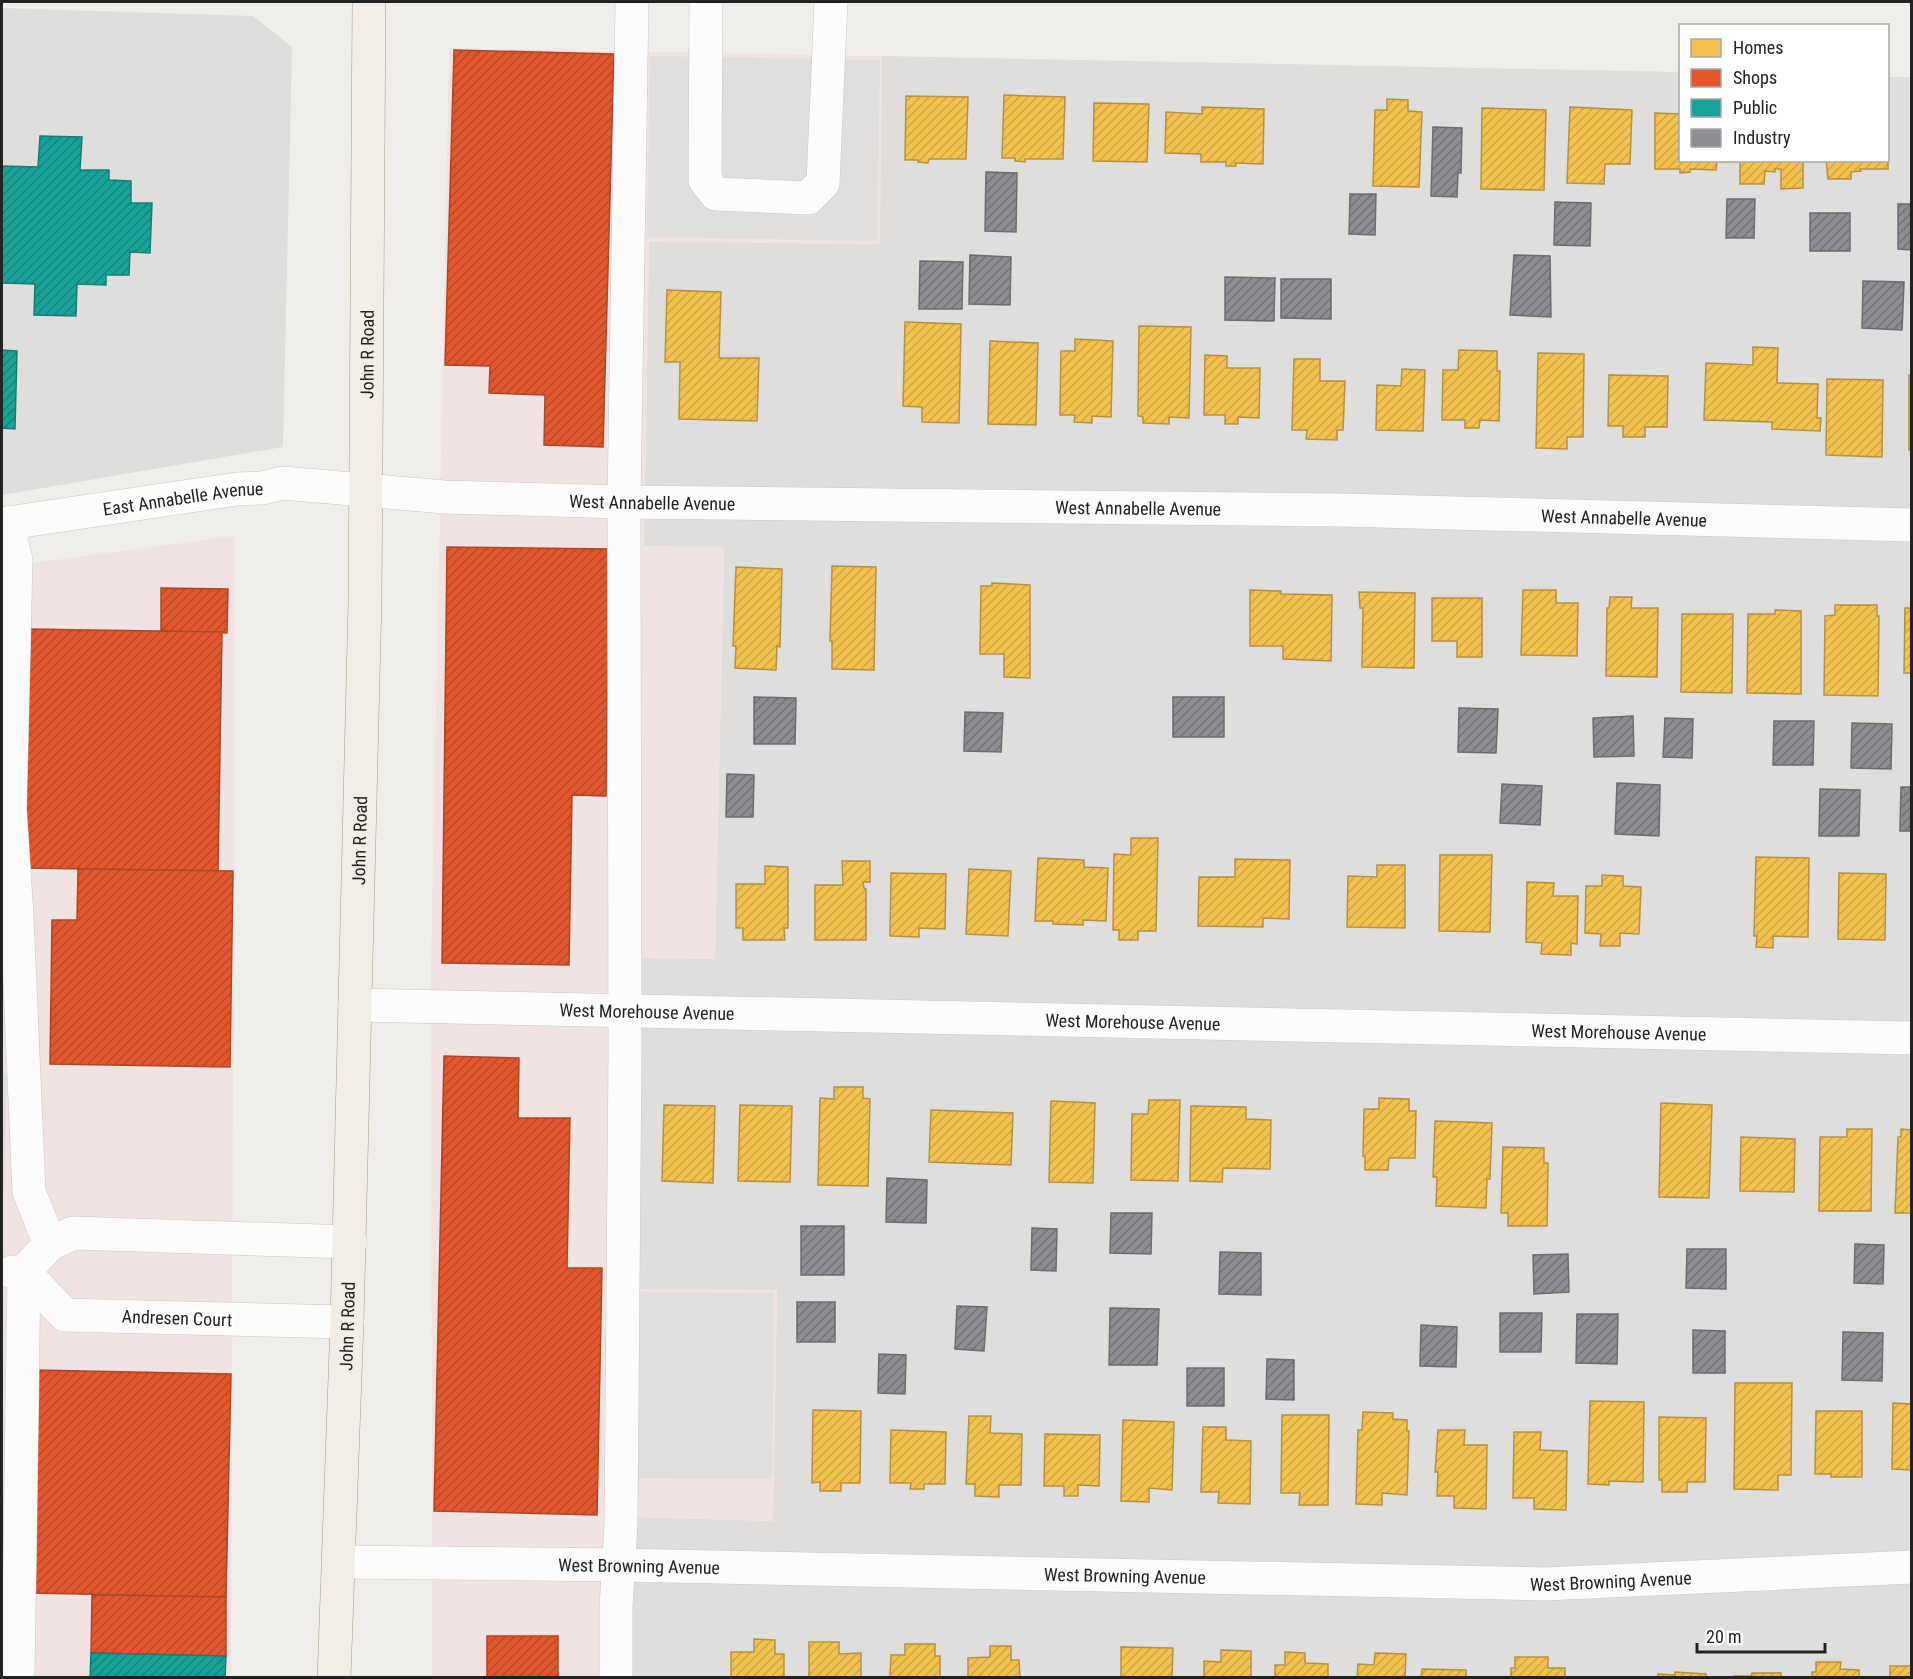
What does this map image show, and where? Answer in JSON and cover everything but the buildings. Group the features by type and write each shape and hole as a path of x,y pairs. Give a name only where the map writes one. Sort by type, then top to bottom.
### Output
{"main road":[{"name":"John R Road","path":"334,1677 350,1242 365,600 369,2"}],"street":[{"path":"616,1677 621,1513 625,1011 624,502 632,2"},
{"path":"706,2 705,180 716,194 808,198 823,183 831,2"},
{"name":"East Annabelle Avenue","path":"4,523 237,489 262,488 283,483 366,491"},
{"name":"West Annabelle Avenue","path":"366,491 461,498 624,502 1340,510 1911,525"},
{"path":"4,523 16,560 10,809 29,1192 50,1244"},
{"name":"West Morehouse Avenue","path":"355,1005 1911,1038"},
{"path":"18,1677 13,1272 50,1244 73,1233 350,1242"},
{"name":"Andresen Court","path":"13,1272 65,1315 347,1322"},
{"name":"West Browning Avenue","path":"339,1562 618,1565 1545,1584 1911,1567"}],"shaded area":[{"path":"2,8 253,16 292,47 283,447 2,495"},
{"path":"449,48 882,56 880,244 649,242 644,546 724,547 715,959 641,958 634,1289 777,1290 773,1521 632,1517 631,1677 432,1678 431,964"},
{"path":"650,56 880,60 877,241 647,237"},
{"path":"882,56 1679,72 1679,162 1889,162 1889,77 1911,77 1911,1677 631,1678 632,1517 773,1521 777,1291 634,1289 641,958 715,959 724,548 644,546 649,241 879,244"},
{"path":"235,536 231,1677 2,1677 2,567"},
{"path":"2,1073 7,1073 4,1192 2,1192"},
{"path":"636,1292 774,1293 772,1479 634,1478"}]}
